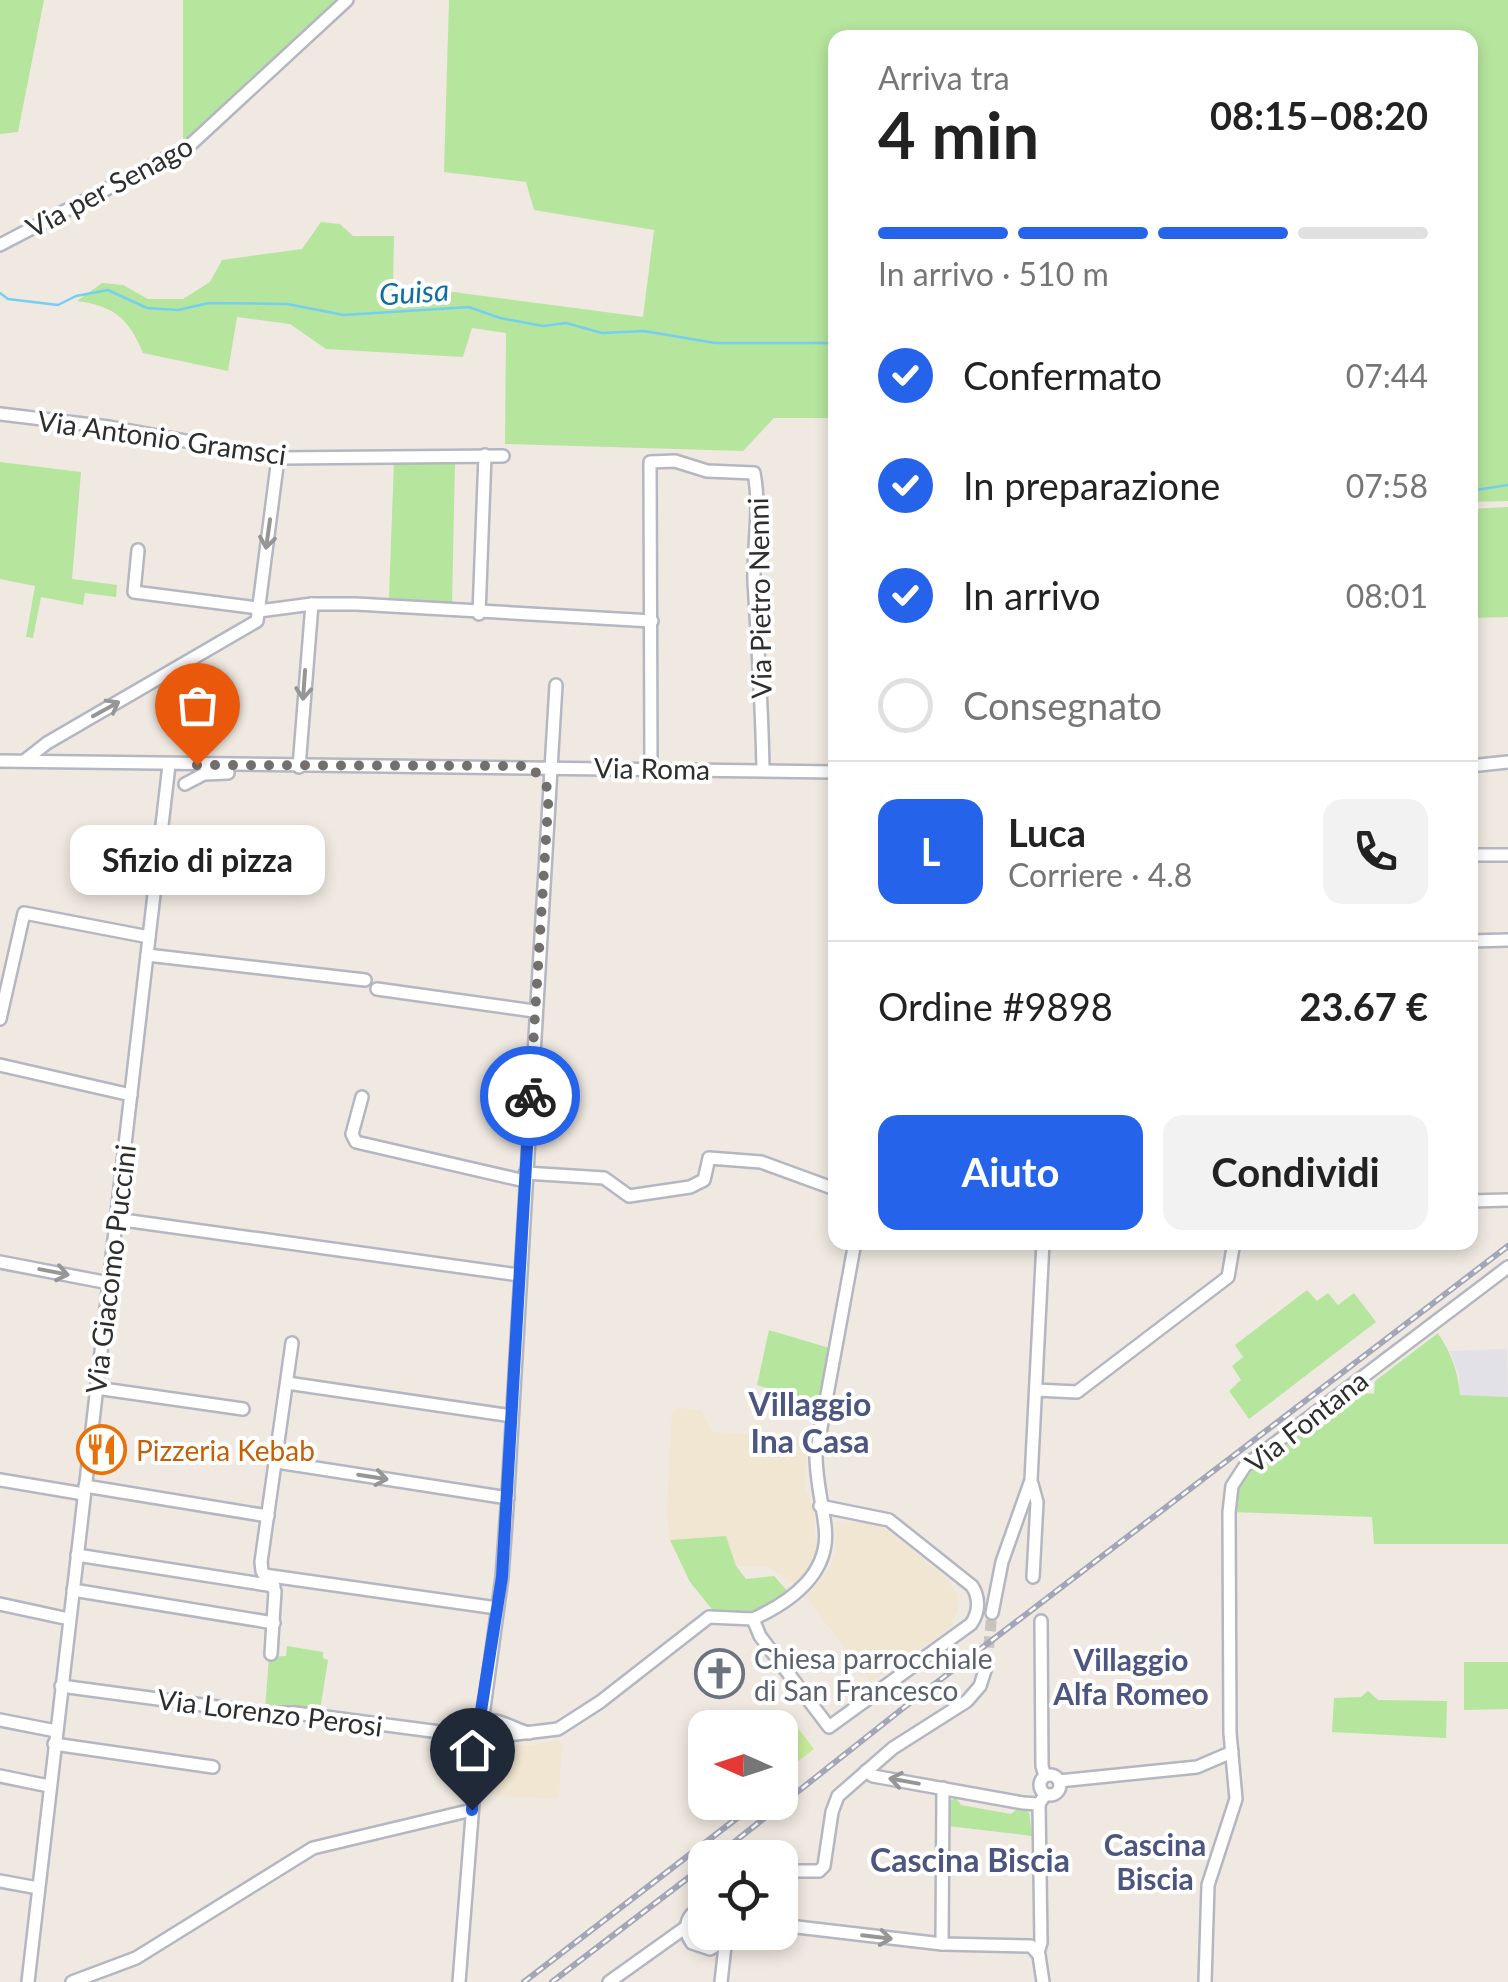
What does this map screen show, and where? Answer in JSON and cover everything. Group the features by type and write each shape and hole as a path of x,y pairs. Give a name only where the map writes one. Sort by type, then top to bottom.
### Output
{"street":[{"name":"Via per Senago","path":"0,245 190,146 347,0"},
{"name":"Via Antonio Gramsci","path":"0,414 109,427 278,458 504,456"},
{"path":"479,614 485,455"},
{"path":"24,761 47,743 247,630 259,619 278,458"},
{"name":"Via Pietro Nenni","path":"652,621 650,462 676,462 707,472 754,472 758,492 754,578 762,668 763,770"},
{"path":"138,550 134,592 258,610 312,604 389,605 479,614 652,621 651,767"},
{"path":"298,767 312,604"},
{"path":"460,1982 472,1810 482,1741 490,1721 484,1703 508,1498 556,685"},
{"name":"Via Roma","path":"0,761 828,772"},
{"path":"1478,765 1508,762"},
{"name":"Via Giacomo Puccini","path":"29,1980 168,764"},
{"path":"185,784 197,765"},
{"path":"165,801 204,774 228,772 238,766"},
{"path":"531,766 549,790"},
{"path":"1478,855 1508,855"},
{"path":"1,1010 24,913 149,937"},
{"path":"1478,940 1508,940"},
{"path":"147,955 365,980"},
{"path":"377,989 534,1011"},
{"path":"0,1065 130,1095"},
{"path":"362,1097 352,1134 356,1142 525,1177 604,1178 629,1196 690,1187 704,1180 709,1158 761,1162 828,1186"},
{"path":"1478,1201 1508,1200"},
{"path":"116,1219 519,1274"},
{"path":"820,1506 876,1516 898,1526 972,1586 978,1601 972,1624 828,1727 760,1636 754,1618 796,1593 821,1564 826,1540 820,1506 816,1482 816,1455 854,1250"},
{"path":"992,1613 1002,1562 1031,1480 1043,1250"},
{"path":"1036,1390 1078,1392 1219,1284 1231,1271 1233,1250"},
{"path":"0,1262 108,1282"},
{"name":"Via Fontana","path":"1205,1982 1208,1885 1236,1799 1232,1752 1232,1486 1237,1475 1503,1270"},
{"path":"271,1654 274,1586 264,1575 261,1562 292,1343"},
{"path":"287,1383 512,1416"},
{"path":"96,1388 243,1410"},
{"path":"276,1462 508,1498"},
{"path":"0,1480 268,1516"},
{"path":"1031,1480 1037,1502 1033,1577"},
{"path":"76,1555 274,1586"},
{"path":"264,1575 497,1608"},
{"path":"72,1590 274,1622"},
{"path":"0,1604 69,1618"},
{"name":"Via Lorenzo Perosi","path":"61,1686 262,1714 295,1713 482,1741 548,1732 574,1720 709,1617 754,1618"},
{"path":"1036,1949 1041,1943 1039,1787 1045,1776 1041,1621"},
{"path":"798,1872 812,1874 824,1866 835,1802 893,1748 967,1701 980,1686 988,1664"},
{"path":"0,1720 55,1738 213,1767"},
{"path":"490,1721 529,1733"},
{"path":"1045,1776 1052,1775 1059,1781 1197,1766 1232,1752"},
{"path":"866,1771 873,1776 943,1788 1042,1799 1056,1794 1059,1781"},
{"path":"0,1776 50,1786"},
{"path":"942,1944 943,1788"},
{"path":"72,1982 136,1958 313,1848 472,1810"},
{"path":"0,1881 38,1888"},
{"path":"610,1982 688,1924"},
{"path":"686,1927 688,1932"},
{"path":"798,1928 942,1944 1036,1949"},
{"path":"1036,1949 1043,1982"},
{"path":"711,1950 721,1982"},
{"path":"721,1982 725,1950"}],"shaded area":[{"path":"1507,1349 1508,1397 1460,1395 1459,1376 1450,1351"},
{"path":"677,1408 701,1410 713,1432 810,1438 805,1488 814,1512 816,1549 795,1584 768,1567 736,1566 726,1536 670,1540 667,1511 672,1412"},
{"path":"835,1522 881,1526 946,1578 958,1596 951,1627 871,1682 806,1597 830,1569 836,1550"},
{"path":"557,1740 562,1744 559,1795 555,1799 487,1795 483,1791 487,1751 493,1746"}],"green space":[{"path":"0,0 44,0 18,132 0,134"},
{"path":"183,0 338,0 183,143"},
{"path":"449,0 1508,0 1508,501 1478,502 1478,30 828,30 828,418 774,418 743,451 505,444 506,333 472,328 463,357 326,349 290,324 237,317 228,371 143,353 119,316 101,306 77,301 102,283 123,285 148,299 183,299 210,282 222,260 302,249 321,222 340,224 353,236 394,236 393,284 643,317 654,230 534,210 526,182 444,172"},
{"path":"394,461 455,461 452,604 389,598"},
{"path":"0,462 81,472 72,579 117,585 116,597 85,593 83,605 41,597 33,638 26,637 35,586 0,579"},
{"path":"1508,507 1508,617 1478,618 1478,509"},
{"path":"1307,1290 1317,1301 1328,1293 1338,1305 1354,1293 1376,1322 1249,1419 1229,1391 1241,1380 1232,1366 1243,1357 1235,1345"},
{"path":"769,1330 836,1350 825,1406 757,1385"},
{"path":"1438,1333 1453,1362 1460,1395 1508,1397 1508,1544 1374,1544 1372,1517 1233,1512 1237,1494 1261,1460 1353,1392 1374,1394 1375,1381"},
{"path":"726,1536 736,1566 746,1579 774,1576 790,1594 758,1615 715,1613 690,1582 670,1540"},
{"path":"287,1646 323,1652 323,1658 328,1660 320,1710 265,1709 269,1657 286,1656"},
{"path":"1464,1662 1508,1662 1508,1709 1464,1710"},
{"path":"1368,1691 1378,1700 1447,1701 1446,1738 1332,1732 1334,1698 1361,1697"},
{"path":"798,1728 814,1749 798,1761"},
{"path":"956,1798 961,1805 1011,1814 1017,1809 1029,1812 1032,1836 948,1826 949,1801"}],"waterway":[{"name":"Guisa","path":"0,293 8,299 58,305 76,296 108,290 147,308 178,310 209,303 287,304 344,315 469,307 500,318 543,326 566,323 602,333 644,331 715,343 828,343"},
{"name":"Guisa","path":"1478,490 1508,485"}],"tunnel":[{"path":"987,1664 992,1613"}],"railway":[{"path":"737,1840 1508,1246"},
{"path":"524,1982 735,1820"},
{"path":"552,1982 688,1878"}],"way so far":[{"path":"197,765 531,766 549,790 530,1096"}],"place":[{"name":"Sfizio di pizza","path":"197,765"},
{"name":"Pizzeria Kebab","path":"101,1450"},
{"name":"Chiesa parrocchiale di San Francesco","path":"719,1674"}],"district":[{"name":"Villaggio Ina Casa","path":"810,1422"},
{"name":"Villaggio Alfa Romeo","path":"1131,1676"},
{"name":"Cascina Biscia","path":"970,1859"},
{"name":"Cascina Biscia","path":"1155,1861"}],"route":[{"path":"472,1810 478,1730 502,1577 530,1096"}]}
